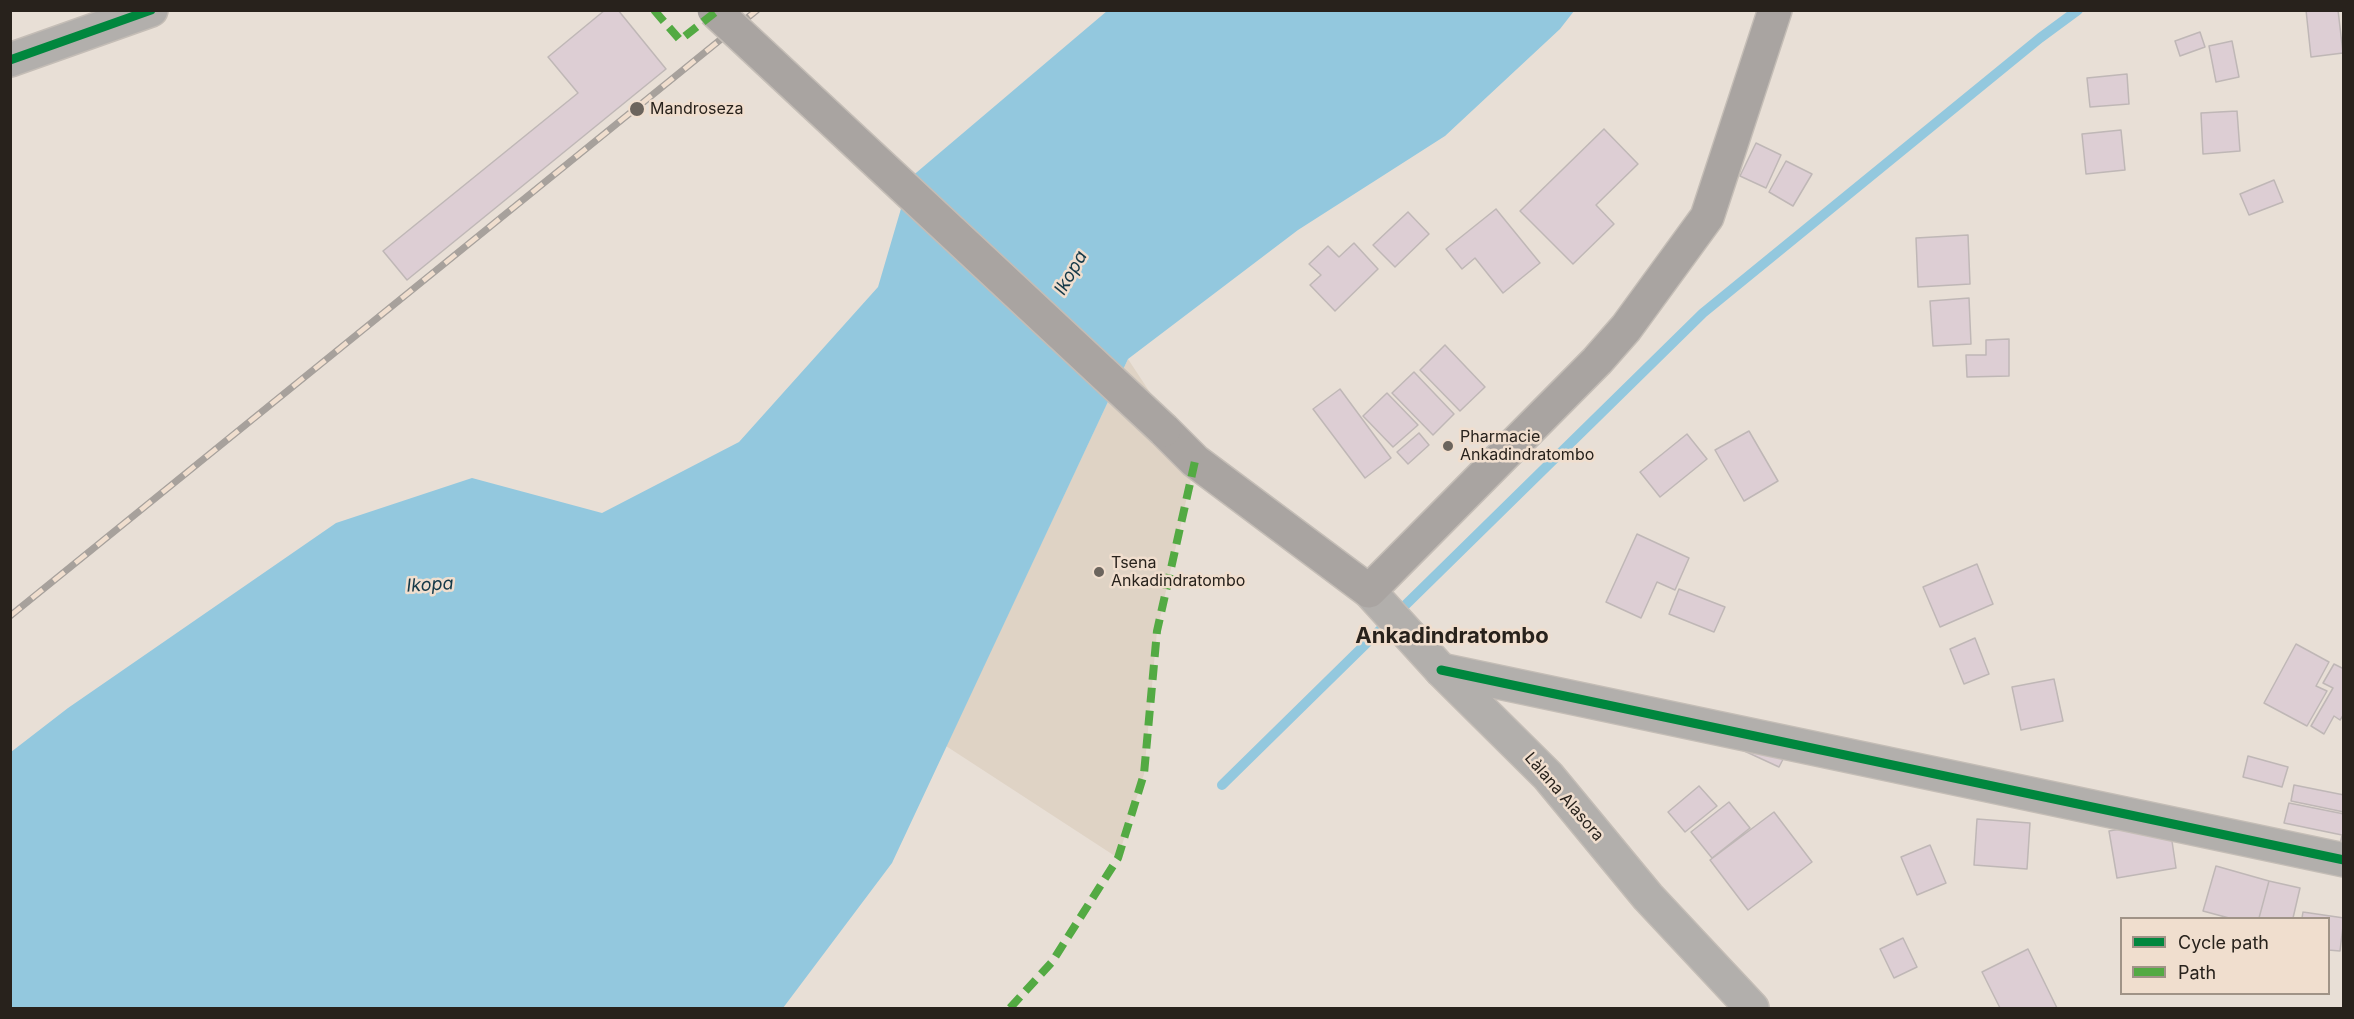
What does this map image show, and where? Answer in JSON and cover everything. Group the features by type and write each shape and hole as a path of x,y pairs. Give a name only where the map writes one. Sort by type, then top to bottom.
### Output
{"main road":[{"path":"714,10 1164,430 1194,461 1369,591 1597,361 1626,328 1707,217 1775,10"}],"street":[{"path":"10,60 151,10"},
{"name":"Làlana Alasora","path":"1369,591 1442,670 1548,776 1648,897 1752,1008"},
{"path":"1442,670 2343,860"}],"shaded area":[{"name":"Tsena Ankadindratombo","path":"1128,359 1195,461 1157,631 1144,774 1118,858 946,746"}],"water":[{"name":"Ikopa","path":"1107,11 1574,11 1560,29 1445,136 1298,230 1128,359 892,863 783,1008 11,1008 11,752 68,708 336,523 472,478 602,513 739,442 878,287 910,178"}],"building":[{"path":"605,10 618,10 666,69 407,280 383,251 578,93 548,57"},
{"path":"2306,10 2338,10 2343,53 2311,57"},
{"path":"2200,32 2205,47 2180,56 2175,41"},
{"path":"2232,41 2239,77 2216,82 2209,46"},
{"path":"2127,74 2129,104 2090,107 2087,78"},
{"path":"2237,111 2240,151 2203,154 2201,113"},
{"path":"1604,129 1638,164 1596,205 1614,224 1573,264 1520,211"},
{"path":"2121,130 2125,170 2086,174 2082,134"},
{"path":"1756,143 1781,155 1766,188 1740,176"},
{"path":"1786,161 1812,174 1793,206 1769,192"},
{"path":"2274,180 2283,202 2249,215 2240,194"},
{"path":"1496,209 1540,263 1503,293 1475,258 1462,269 1446,249"},
{"path":"1408,212 1429,234 1395,267 1373,245"},
{"path":"1968,235 1970,284 1918,287 1916,238"},
{"path":"1354,243 1378,269 1335,311 1310,285 1321,275 1309,264 1328,246 1339,257"},
{"path":"1969,298 1971,344 1933,346 1930,301"},
{"path":"2009,339 2009,376 1967,377 1966,355 1986,355 1986,340"},
{"path":"1445,345 1485,387 1460,411 1420,370"},
{"path":"1414,372 1454,414 1433,435 1392,393"},
{"path":"1340,389 1391,458 1365,478 1313,409"},
{"path":"1387,393 1418,425 1393,447 1363,416"},
{"path":"1749,431 1778,481 1744,501 1715,450"},
{"path":"1419,433 1429,445 1408,464 1397,452"},
{"path":"1687,434 1707,459 1660,497 1640,472"},
{"path":"1637,534 1689,558 1675,590 1657,582 1641,618 1606,602"},
{"path":"1977,564 1993,604 1940,627 1923,587"},
{"path":"1679,589 1725,607 1714,632 1669,614"},
{"path":"1975,638 1989,674 1964,684 1950,649"},
{"path":"2296,644 2329,662 2316,686 2327,691 2307,726 2264,703"},
{"path":"2334,664 2344,669 2344,714 2340,720 2334,716 2324,734 2311,726 2333,688 2323,683"},
{"path":"2054,679 2063,721 2021,730 2012,687"},
{"path":"1792,742 1779,767 1740,749"},
{"path":"2248,756 2288,767 2282,787 2243,777"},
{"path":"2294,785 2344,795 2344,812 2291,801"},
{"path":"1699,786 1717,806 1685,832 1668,812"},
{"path":"1729,802 1750,828 1712,858 1691,832"},
{"path":"2289,803 2344,814 2344,847 2340,846 2342,835 2284,823"},
{"path":"1774,812 1812,862 1748,910 1710,860"},
{"path":"1977,819 2030,823 2027,869 1974,865"},
{"path":"2169,821 2176,868 2117,878 2109,831"},
{"path":"1930,845 1946,883 1917,895 1901,857"},
{"path":"2216,866 2269,881 2259,917 2225,917 2203,911"},
{"path":"2269,881 2300,888 2293,917 2259,917"},
{"path":"2303,912 2344,918 2340,951 2330,950 2330,917 2302,917"},
{"path":"1903,938 1917,967 1894,978 1880,949"},
{"path":"2028,949 2057,1008 2000,1008 1982,972"}],"waterway":[{"path":"1222,785 1703,313 2040,38 2078,10"}],"railway":[{"path":"10,616 757,10"}],"marked path":[{"path":"654,10 680,40 718,10"},
{"path":"1010,1008 1052,962 1118,858 1144,774 1157,631 1195,461"}],"cycle path":[{"path":"10,60 151,10"},
{"path":"1441,670 2344,860"}],"place":[{"name":"Mandroseza","path":"637,109"},
{"name":"Pharmacie Ankadindratombo","path":"1448,446"},
{"name":"Tsena Ankadindratombo","path":"1099,572"}],"district":[{"name":"Ankadindratombo","path":"1452,636"}]}
